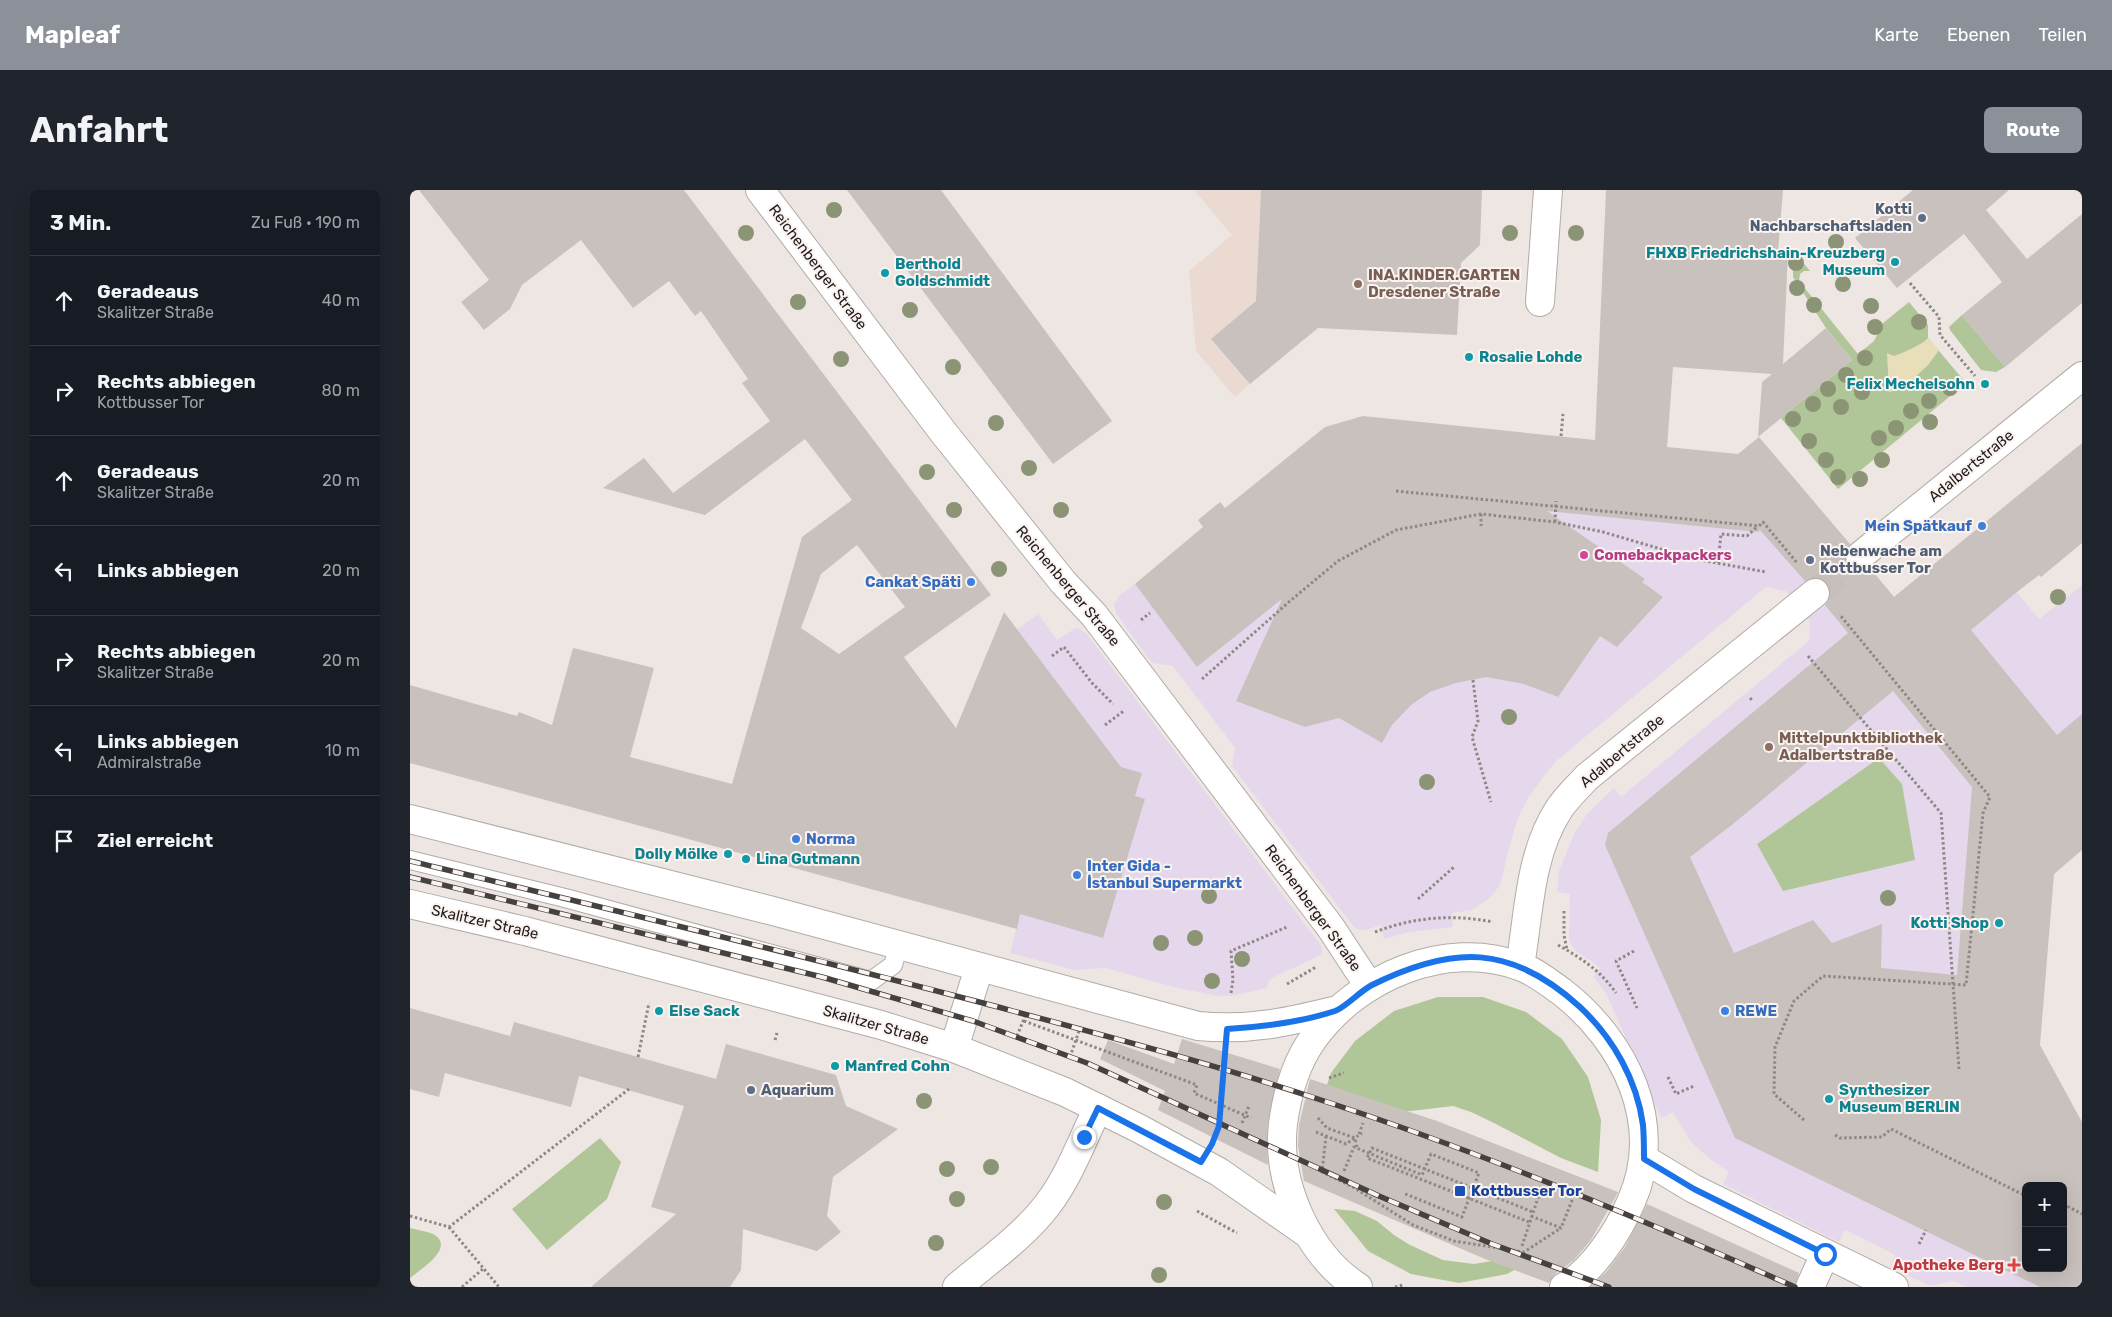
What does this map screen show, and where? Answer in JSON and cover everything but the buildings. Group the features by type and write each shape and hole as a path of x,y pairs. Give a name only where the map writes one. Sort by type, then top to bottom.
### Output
{"main road":[{"name":"Reichenberger Straße","path":"760,190 943,432 1063,582 1094,615 1320,914 1369,986"},
{"path":"1540,302 1548,190"},
{"name":"Adalbertstraße","path":"1860,556 2082,376"},
{"name":"Adalbertstraße","path":"1520,966 1537,861 1551,824 1568,796 1587,777 1815,593"},
{"path":"410,819 773,911 1198,1026 1227,1029 1278,1024 1337,1010"},
{"name":"Skalitzer Straße","path":"410,904 525,931 881,1026 954,1048 1065,1092 1201,1162 1269,1205 1308,1234"},
{"path":"1358,1287 1332,1266 1308,1234 1286,1182 1281,1140 1286,1099 1300,1061 1313,1039 1337,1010 1369,986 1421,964 1457,957 1488,958 1520,966 1548,982 1572,1000 1595,1021 1613,1044 1637,1096 1643,1125 1644,1159 1635,1192 1624,1219 1611,1240 1592,1263 1564,1287"},
{"path":"954,1048 979,968"},
{"path":"957,1287 1018,1236 1049,1204 1098,1108"},
{"path":"1644,1159 1694,1189 1894,1287"},
{"path":"1810,1287 1825,1254"}],"lane":[{"path":"410,860 565,898 871,980 893,965 899,945"}],"path":[{"path":"1910,283 1939,317 1940,335 1975,376"},
{"path":"1561,436 1563,414"},
{"path":"1396,491 1759,526"},
{"path":"1555,522 1556,501"},
{"path":"1481,514 1481,526"},
{"path":"1202,679 1338,561 1396,530 1481,514 1555,522 1603,532 1695,559 1766,572"},
{"path":"1718,563 1721,534 1747,536 1763,522 1801,568"},
{"path":"1143,626 1140,621 1150,613"},
{"path":"1804,1120 1774,1094 1775,1047 1794,1001 1823,976 1966,985 1983,813 1990,797 1839,614"},
{"path":"1052,656 1064,647 1096,688 1113,704"},
{"path":"1808,656 1941,813 1959,1069"},
{"path":"1472,680 1478,721 1472,736 1490,802"},
{"path":"1105,725 1126,709"},
{"path":"1418,899 1454,867"},
{"path":"1564,907 1563,929 1568,950"},
{"path":"1201,1162 1212,1144 1219,1126 1233,980 1230,951 1320,914"},
{"path":"1382,929 1418,919 1452,917"},
{"path":"1634,951 1616,961 1637,1008"},
{"path":"1285,985 1320,964"},
{"path":"1065,1092 1066,1070 1090,997"},
{"path":"638,1057 649,1003"},
{"path":"1016,1038 1028,1007"},
{"path":"1024,1021 1197,1085 1194,1094 1253,1119"},
{"path":"1670,1080 1676,1094 1694,1086"},
{"path":"449,1227 629,1089"},
{"path":"1344,1171 1363,1123"},
{"path":"1327,1128 1356,1138 1357,1148 1370,1153"},
{"path":"1835,1135 1840,1138 1882,1137 1891,1130 2022,1194"},
{"path":"1312,1131 1346,1144 1362,1133"},
{"path":"1326,1136 1322,1172 1353,1187 1413,1225 1454,1241 1524,1252 1561,1228 1573,1198"},
{"path":"1354,1147 1422,1175 1431,1154 1479,1173 1462,1217 1403,1193"},
{"path":"1529,1222 1367,1158 1372,1148 1532,1214 1561,1228"},
{"path":"1522,1246 1541,1189"},
{"path":"2067,1206 2082,1214"},
{"path":"1196,1211 1237,1233"},
{"path":"410,1216 449,1227 499,1287"},
{"path":"1919,1244 1926,1230"},
{"path":"462,1287 484,1268"},
{"path":"1395,1287 1403,1285"}],"shaded area":[{"path":"1194,190 1261,190 1256,301 1211,339 1250,384 1235,397 1196,351 1189,271 1232,235"},
{"path":"1383,495 1762,508 1861,624 2002,798 2026,1182 2022,1182 2022,1272 2038,1272 2082,1287 1967,1287 1954,1281 1930,1286 1890,1267 1895,1255 1884,1249 1845,1230 1839,1242 1723,1184 1729,1172 1710,1159 1690,1141 1673,1112 1661,1118 1610,1002 1604,990 1593,977 1600,968 1575,950 1569,941 1570,894 1557,892 1559,871 1575,832 1587,814 1614,788 1621,797 1810,640 1809,619 1786,591 1766,587 1555,762 1529,796 1518,818 1500,885 1491,897 1472,910 1452,913 1453,927 1409,932 1384,939 1381,925 1366,930 1359,930 1354,927 1232,766 1235,748 1173,666 1152,663 1116,613 1114,604 1119,596 1135,584 1198,667 1227,643 1216,630"},
{"path":"1969,535 2039,619 2082,585 2082,822 1894,597"},
{"path":"1038,614 1057,640 1078,628 1086,633 1314,936 1322,947 1321,955 1272,978 1267,988 1231,996 1218,996 1178,988 1105,968 1074,970 1010,953 1020,914 1017,755 971,692 987,652"}],"green space":[{"path":"1793,250 1810,271 1804,271 1800,274 1799,281 1858,354 1874,341 1883,323 1909,302 1928,325 1928,338 1966,383 1838,489 1781,418 1852,360 1826,328 1793,277"},
{"path":"1962,315 2005,367 1996,372 1981,370 1950,330 1949,327"},
{"path":"1879,758 1902,784 1915,860 1783,891 1757,844"},
{"path":"1438,997 1483,997 1526,1012 1562,1039 1588,1077 1601,1120 1598,1172 1561,1158 1496,1124 1453,1106 1394,1113 1325,1091 1331,1073 1355,1041 1394,1011"},
{"path":"600,1138 621,1162 607,1199 547,1250 512,1209"},
{"path":"1334,1209 1355,1211 1377,1221 1410,1245 1443,1260 1474,1264 1503,1259 1527,1263 1507,1274 1459,1283 1411,1274 1368,1251"},
{"path":"410,1228 433,1234 439,1239 441,1245 439,1252 434,1258 410,1278"}],"sand":[{"path":"1928,338 1939,350 1929,364 1901,389 1889,392 1887,353 1894,356 1898,355 1917,346"}],"tunnel":[{"path":"1815,593 1860,556"}],"railway":[{"path":"410,861 912,984 1113,1038 1285,1088 1446,1143 1504,1165 1621,1212 1795,1287"},
{"path":"410,877 822,977 973,1021 1087,1063 1379,1196 1492,1244 1609,1287"}],"place":[{"name":"Kotti Nachbarschaftsladen","path":"1922,218"},
{"name":"FHXB Friedrichshain-Kreuzberg Museum","path":"1895,262"},
{"name":"Berthold Goldschmidt","path":"885,273"},
{"name":"INA.KINDER.GARTEN Dresdener Straße","path":"1358,284"},
{"name":"Rosalie Lohde","path":"1469,357"},
{"name":"Felix Mechelsohn","path":"1985,384"},
{"name":"Mein Spätkauf","path":"1982,526"},
{"name":"Comebackpackers","path":"1584,555"},
{"name":"Nebenwache am Kottbusser Tor","path":"1810,560"},
{"name":"Cankat Späti","path":"971,582"},
{"name":"Mittelpunktbibliothek Adalbertstraße","path":"1769,747"},
{"name":"Norma","path":"796,839"},
{"name":"Dolly Mölke","path":"728,854"},
{"name":"Lina Gutmann","path":"746,859"},
{"name":"Inter Gida - İstanbul Supermarkt","path":"1077,875"},
{"name":"Kotti Shop","path":"1999,923"},
{"name":"Else Sack","path":"659,1011"},
{"name":"REWE","path":"1725,1011"},
{"name":"Manfred Cohn","path":"835,1066"},
{"name":"Aquarium","path":"751,1090"},
{"name":"Synthesizer Museum BERLIN","path":"1829,1099"},
{"name":"Kottbusser Tor","path":"1460,1191"},
{"name":"Apotheke Berg","path":"2014,1265"}],"route":[{"path":"1084,1137 1098,1108 1201,1162 1212,1144 1219,1126 1227,1029 1278,1024 1337,1010 1369,986 1421,964 1457,957 1488,958 1520,966 1548,982 1595,1021 1613,1044 1637,1096 1643,1125 1644,1159 1694,1189 1825,1254"}]}
